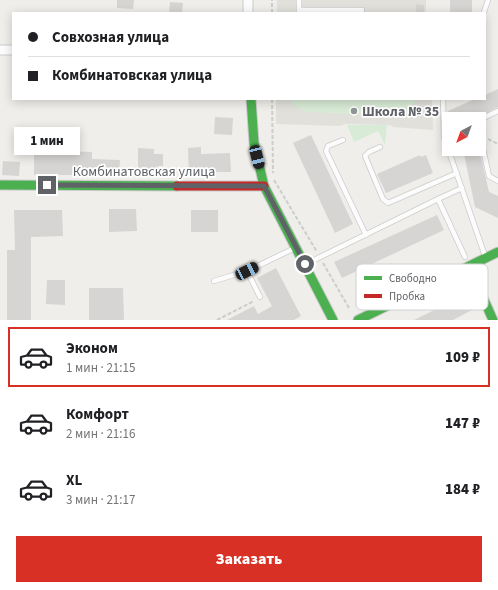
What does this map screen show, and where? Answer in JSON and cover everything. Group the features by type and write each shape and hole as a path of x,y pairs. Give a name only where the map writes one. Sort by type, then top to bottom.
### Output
{"street":[{"path":"248,0 248,12"},
{"path":"0,50 12,50"},
{"path":"251,100 254,143 264,186 333,320"},
{"name":"Комбинатовская улица","path":"0,185 264,186"},
{"path":"473,264 498,252"},
{"path":"488,305 493,315"},
{"path":"358,320 379,310"}],"lane":[{"path":"299,0 299,11 362,10"},
{"path":"484,12 488,0"},
{"path":"443,100 444,112"},
{"path":"486,117 498,111"},
{"path":"343,140 326,149 366,235"},
{"path":"380,147 369,152 365,156 383,199 388,203 457,173"},
{"path":"452,156 486,258"},
{"path":"485,156 489,176 498,180"},
{"path":"305,264 462,188"},
{"path":"438,199 465,257"},
{"path":"214,281 247,271 296,248"},
{"path":"247,271 260,297"}],"path":[{"path":"272,0 272,12"},
{"path":"272,100 274,178 349,308"},
{"path":"217,320 260,297"}],"shaded area":[{"path":"277,0 426,0 426,12 277,12"},
{"name":"Школа № 35","path":"276,100 432,100 433,130 393,127 390,125 345,124 340,126 276,124"}],"green space":[{"path":"291,100 415,100 406,110 386,114 341,114 304,111 295,106"},
{"path":"347,125 387,125 385,145 378,131 354,142"}],"building":[{"path":"117,0 134,0 133,9 117,8"},
{"path":"450,0 472,0 472,12 450,12"},
{"path":"170,2 183,3 182,12 169,12"},
{"path":"416,4 424,5 424,12 416,12"},
{"path":"498,89 498,107 486,113 486,112 448,111 473,100 486,100 486,95"},
{"path":"215,117 233,118 232,135 214,134"},
{"path":"311,135 353,224 335,233 293,143"},
{"path":"201,147 201,154 230,153 231,172 202,172 202,174 189,175 188,148"},
{"path":"138,148 154,149 154,154 163,154 163,166 158,166 158,170 138,169"},
{"path":"34,150 92,152 92,159 120,160 119,175 34,175"},
{"path":"420,155 421,157 426,155 433,173 386,193 377,174"},
{"path":"464,156 481,156 489,192 498,196 498,218 475,207"},
{"path":"3,161 20,162 19,176 2,175"},
{"path":"109,209 136,209 137,231 109,232"},
{"path":"14,210 62,210 63,236 31,237 31,320 7,320 7,250 15,250"},
{"path":"191,210 218,210 218,232 191,232"},
{"path":"437,215 444,230 372,264 356,264 356,271 342,278 334,262"},
{"path":"276,268 301,316 294,320 227,320 254,306 258,314 272,306 257,278"},
{"path":"47,280 65,280 65,305 46,304"},
{"path":"89,288 123,288 124,320 89,320"},
{"path":"434,310 472,310 453,320 414,320"}],"traffic: fast":[{"path":"251,100 254,143 264,186 333,320"},
{"path":"0,185 177,186"},
{"path":"473,264 498,252"},
{"path":"488,309 493,320"},
{"path":"358,320 379,310"}],"traffic: jam":[{"path":"177,186 264,186"}],"place":[{"name":"Школа № 35","path":"354,111"}],"route":[{"path":"47,185 264,186 305,264"}]}
